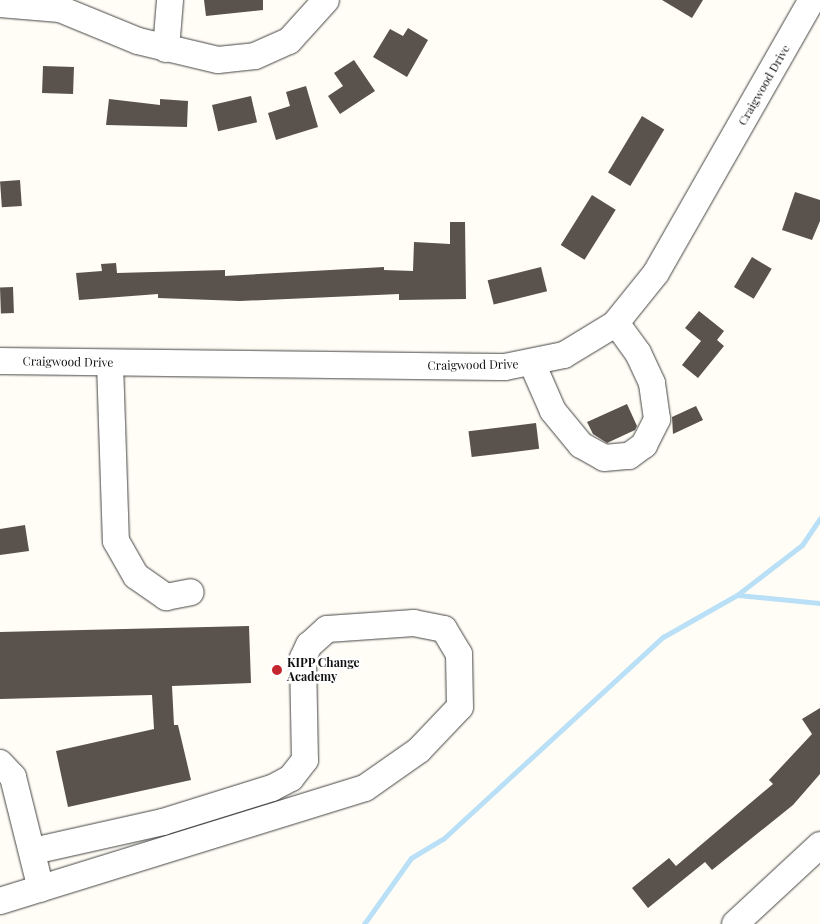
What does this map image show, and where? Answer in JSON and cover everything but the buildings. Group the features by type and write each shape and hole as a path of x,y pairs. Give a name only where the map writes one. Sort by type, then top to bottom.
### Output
{"street":[{"path":"166,49 170,0"},
{"path":"0,4 60,9 166,49 218,60 255,56 289,41 326,0"},
{"name":"Craigwood Drive","path":"0,361 505,367 532,363 590,342 616,322 656,273 812,0"},
{"path":"532,363 553,412 581,445 604,458 629,456 644,445 657,419 652,383 638,353 616,322"},
{"path":"110,363 116,542 136,576 144,582 166,596 191,592"},
{"path":"0,901 365,788 419,750 460,707 459,654 444,629 414,623 326,629 309,644 303,658 304,760 291,778 272,788 163,822 33,851"},
{"path":"0,763 13,777 41,889"},
{"path":"735,924 820,845"}],"waterway":[{"path":"364,924 411,858 443,839 663,637 737,595 802,545 820,518"},
{"path":"738,595 820,603"}],"place":[{"name":"KIPP Change Academy","path":"277,670"}]}
